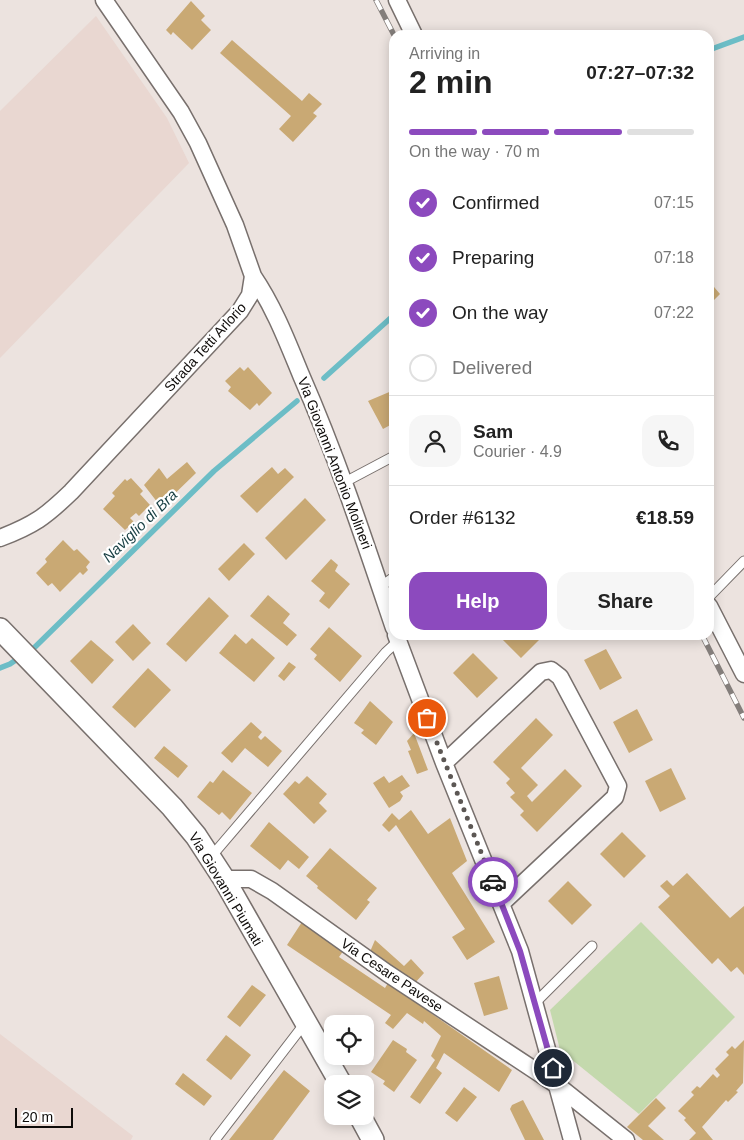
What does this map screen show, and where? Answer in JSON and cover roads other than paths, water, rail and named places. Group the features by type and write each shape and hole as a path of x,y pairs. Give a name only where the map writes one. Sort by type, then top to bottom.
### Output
{"street":[{"path":"104,0 180,112 198,144 248,256 253,276"},
{"path":"396,0 411,30"},
{"name":"Via Giovanni Antonio Molineri","path":"253,276 268,299 318,411 345,482 389,614"},
{"name":"Strada Tetti Arlorio","path":"0,538 30,527 50,512 71,492 240,311 250,295 253,276"},
{"path":"714,616 744,674"},
{"name":"Via Giovanni Piumati","path":"0,629 172,807 224,879 336,1075"},
{"name":"Via Giovanni Antonio Molineri","path":"398,640 444,763 520,951 536,1002 572,1140"},
{"path":"444,763 541,672 551,670 560,677 618,786 615,798 502,903"},
{"name":"Via Cesare Pavese","path":"224,879 251,879 272,891 387,974 557,1085 626,1140"},
{"path":"365,1125 373,1140"}],"lane":[{"path":"345,482 389,459"},
{"path":"714,592 744,561"},
{"path":"380,587 389,581"},
{"path":"210,858 386,652 393,640"},
{"path":"536,1002 592,946"},
{"path":"215,1140 305,1023"}],"waterway":[{"name":"Naviglio di Bra","path":"714,48 744,37"},
{"name":"Naviglio di Bra","path":"324,378 389,320"},
{"name":"Naviglio di Bra","path":"0,668 10,664 35,647 214,471 297,401"}],"railway":[{"path":"376,0 391,30"},
{"path":"705,640 744,718"}]}
